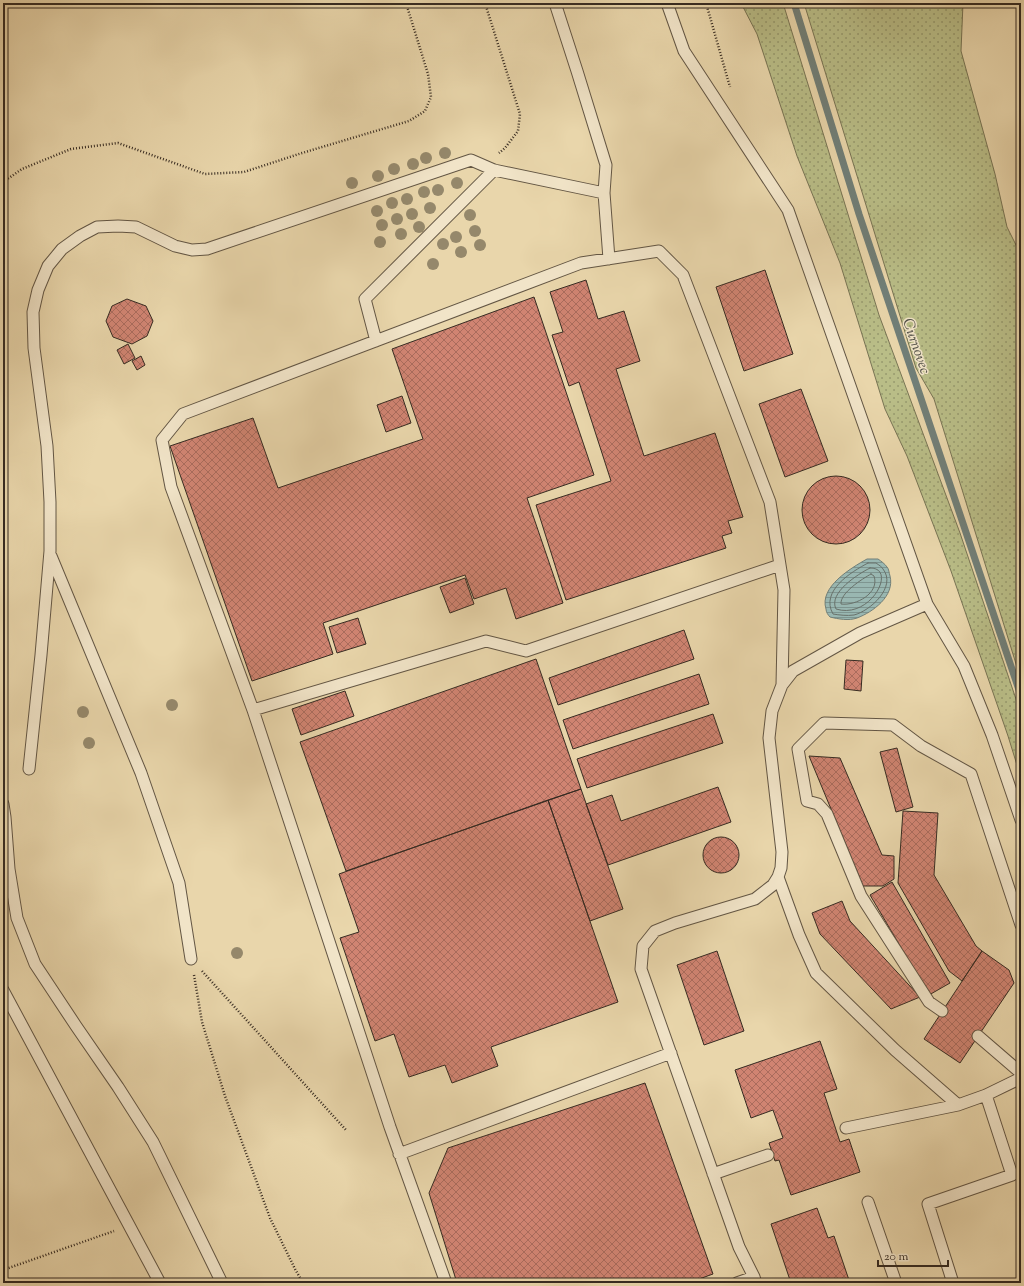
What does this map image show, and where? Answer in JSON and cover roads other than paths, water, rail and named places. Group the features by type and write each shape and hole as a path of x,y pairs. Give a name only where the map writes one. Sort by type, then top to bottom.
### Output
{"lane":[{"path":"555,3 606,165 604,194 609,259"},
{"path":"667,3 684,51 788,210 927,604 964,666 992,735 1021,820"},
{"path":"29,769 50,551 50,502 47,446 34,348 33,312 38,290 48,266 62,249 80,236 97,227 118,226 136,227 175,246 192,250 207,249 471,160 494,170 604,194"},
{"path":"376,341 365,299 494,170"},
{"path":"446,1283 399,1154 253,710 171,487 162,440 183,414 581,263 659,251 683,275 770,502 784,590 782,685"},
{"path":"50,551 141,773 179,883 191,959"},
{"path":"253,710 486,641 526,651 780,565"},
{"path":"737,1283 755,1280 739,1247 641,969 643,946 656,931 675,923 755,898 773,885 781,868 782,852 769,738 772,711 782,685 793,671 860,633 927,604"},
{"path":"942,1011 929,1002 861,896 827,814 818,804 807,801 798,749 824,723 893,725 921,746 971,774 1021,925"},
{"path":"3,804 9,869 16,918 35,964 118,1086 153,1142 222,1283"},
{"path":"778,877 798,935 816,974 895,1050 958,1105"},
{"path":"3,990 160,1283"},
{"path":"978,1036 1021,1073"},
{"path":"399,1154 671,1053"},
{"path":"846,1128 958,1105 986,1095 1021,1078"},
{"path":"953,1283 928,1204 1012,1175 986,1095"},
{"path":"713,1174 768,1155"},
{"path":"868,1202 896,1283"}],"water":[{"path":"867,559 878,559 888,569 891,583 886,596 870,612 857,618 847,620 830,617 826,611 825,601 827,593 845,573"}],"waterway":[{"name":"Curnovec","path":"794,3 859,214 1021,696"}]}
